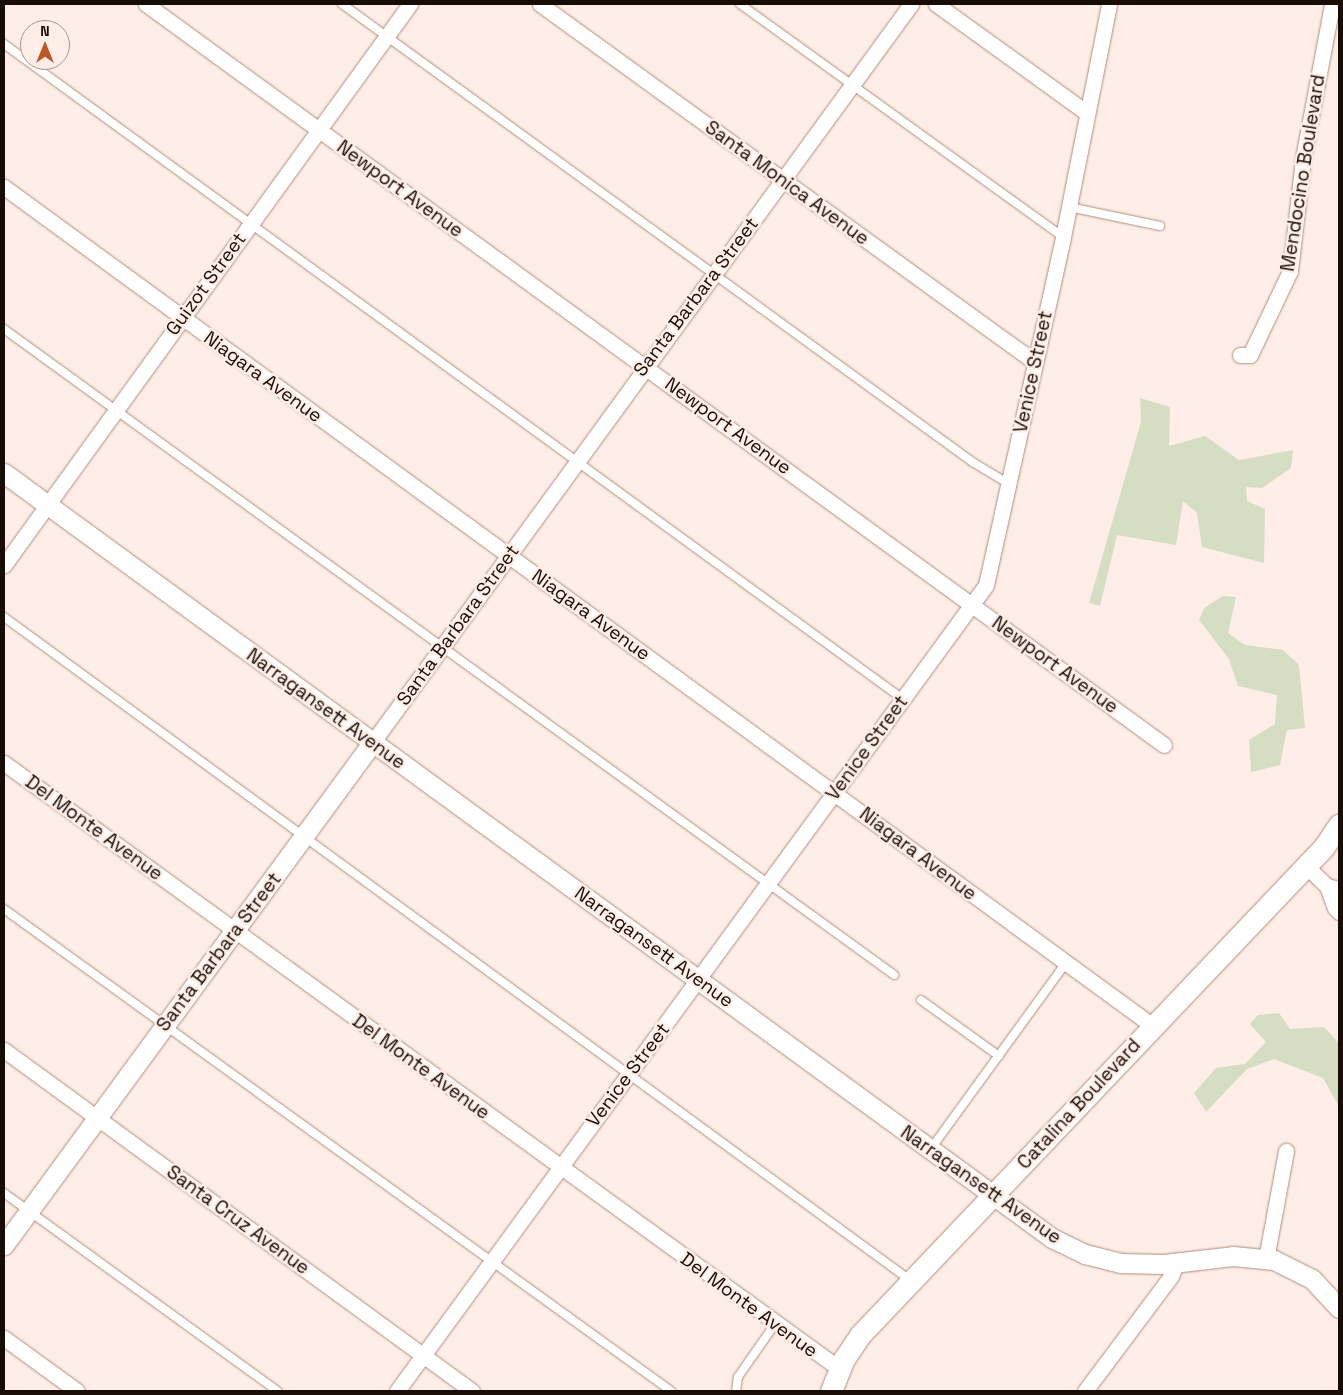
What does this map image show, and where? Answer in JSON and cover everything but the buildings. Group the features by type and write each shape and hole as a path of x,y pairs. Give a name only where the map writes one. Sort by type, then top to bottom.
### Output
{"main road":[{"name":"Catalina Boulevard","path":"831,1391 840,1369 861,1334 910,1280 1306,866 1339,825"}],"street":[{"name":"Newport Avenue","path":"146,4 1164,744"},
{"name":"Guizot Street","path":"4,565 250,222 410,4"},
{"name":"Santa Monica Avenue","path":"540,4 1035,362"},
{"name":"Santa Barbara Street","path":"4,1245 911,4"},
{"path":"936,4 1087,113"},
{"name":"Venice Street","path":"397,1391 558,1167 631,1074 986,585 1063,237 1109,4"},
{"name":"Mendocino Boulevard","path":"1240,355 1250,355 1290,272 1303,158 1332,4"},
{"name":"Niagara Avenue","path":"4,187 508,554 1065,964 1153,1026"},
{"name":"Narragansett Avenue","path":"4,473 1052,1238 1085,1254 1127,1264 1177,1262 1223,1257 1266,1259 1305,1274 1323,1288 1339,1308"},
{"name":"Del Monte Avenue","path":"4,763 558,1167 840,1369"},
{"path":"1306,866 1333,888 1335,908 1339,912"},
{"name":"Santa Cruz Avenue","path":"4,1050 472,1391"},
{"path":"1266,1259 1286,1151"},
{"path":"1085,1391 1170,1276 1177,1262"},
{"path":"4,1338 77,1391"}],"lane":[{"path":"342,4 974,463 1009,484"},
{"path":"740,4 1063,237"},
{"path":"4,44 903,699"},
{"path":"1069,207 1160,226"},
{"path":"4,329 441,649 894,975"},
{"path":"4,617 303,838 631,1074 910,1280"},
{"path":"4,908 166,1023 671,1391"},
{"path":"930,1150 1065,964"},
{"path":"921,1000 999,1056"},
{"path":"4,1193 278,1391"},
{"path":"736,1391 738,1377 775,1324"}],"green space":[{"path":"1140,398 1170,407 1169,446 1205,436 1239,460 1293,450 1291,468 1262,488 1246,487 1247,501 1265,509 1264,563 1202,547 1197,513 1183,501 1176,545 1117,535 1100,606 1089,603 1141,422"},
{"path":"1223,596 1236,597 1228,633 1245,645 1283,650 1299,665 1305,728 1287,730 1280,765 1251,772 1249,740 1275,724 1277,695 1238,686 1229,659 1199,620 1204,608"},
{"path":"1279,1013 1290,1029 1324,1027 1339,1043 1339,1107 1323,1078 1274,1059 1247,1069 1206,1112 1194,1093 1216,1068 1245,1064 1266,1042 1250,1024 1258,1015"}]}
